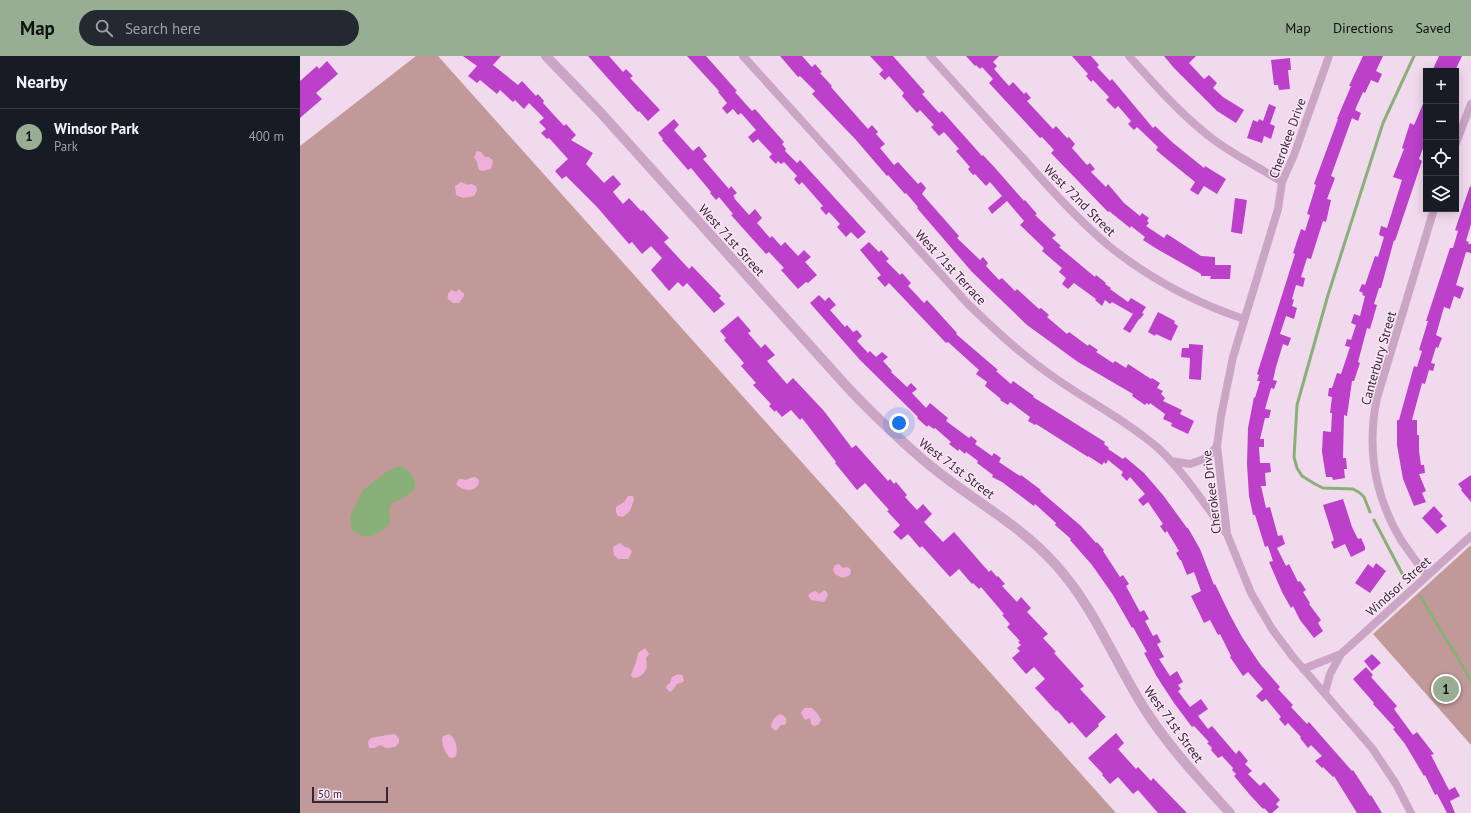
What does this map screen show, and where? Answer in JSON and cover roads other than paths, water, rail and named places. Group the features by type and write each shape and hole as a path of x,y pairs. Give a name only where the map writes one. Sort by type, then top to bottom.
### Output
{"street":[{"name":"West 71st Street","path":"546,56 601,113 848,389 877,418 906,446 941,474 1014,526 1044,552 1056,565 1078,593 1095,619 1144,708 1181,759 1230,813"},
{"name":"West 71st Terrace","path":"743,56 968,304 1027,358 1144,437 1171,461 1227,534"},
{"name":"West 72nd Street","path":"930,56 1060,200 1084,224 1110,246 1140,268 1170,287 1206,305 1244,319"},
{"path":"1129,56 1193,124 1215,141 1282,182"},
{"name":"Cherokee Drive","path":"1329,56 1294,155 1282,182 1278,209 1228,376 1217,446 1227,534 1251,593 1268,623 1293,657 1325,692 1372,748 1396,784 1411,813"},
{"path":"1457,140 1471,104"},
{"name":"Canterbury Street","path":"1427,575 1401,540 1381,496 1375,473 1372,446 1372,427 1377,398 1433,212"},
{"path":"1171,461 1190,464 1207,458 1217,446"},
{"name":"Windsor Street","path":"1325,692 1330,674 1341,654 1471,536"},
{"name":"Windsor Street","path":"1304,669 1341,654"}],"waterway":[{"path":"1370,512 1364,497 1353,489 1323,488 1302,476 1297,468 1294,457 1297,405 1328,295 1383,123 1414,56"},
{"path":"1374,520 1405,579"},
{"path":"1420,596 1471,680"}],"place":[{"name":"Windsor Park","path":"1446,689"}]}
